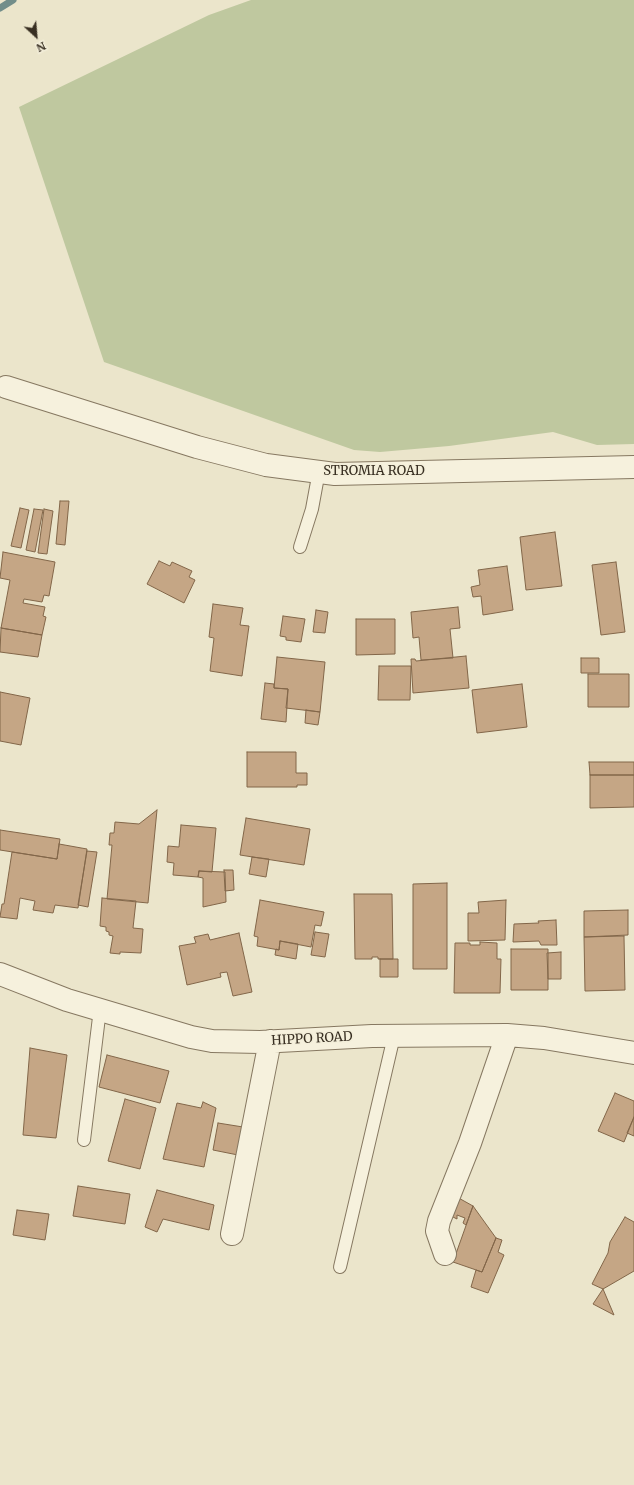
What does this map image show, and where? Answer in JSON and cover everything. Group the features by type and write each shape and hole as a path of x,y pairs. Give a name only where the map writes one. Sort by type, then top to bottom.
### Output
{"street":[{"name":"STROMIA ROAD","path":"6,387 204,449 266,465 336,474 634,467"},
{"name":"HIPPO ROAD","path":"0,974 67,1000 191,1037 212,1041 270,1041 394,1036 507,1035 544,1038 634,1053"},
{"path":"445,1254 437,1231 439,1221 470,1143 507,1035"},
{"path":"232,1234 270,1041"}],"lane":[{"path":"300,547 312,509 319,471"},
{"path":"84,1140 100,1009"},
{"path":"340,1267 394,1036"}],"green space":[{"path":"251,0 634,0 634,444 597,445 553,432 449,446 380,452 354,450 104,362 19,107 209,15"}],"building":[{"path":"60,501 69,501 65,545 56,544"},
{"path":"20,508 29,510 21,548 11,546"},
{"path":"34,509 43,510 35,552 26,550"},
{"path":"44,509 53,511 47,554 38,553"},
{"path":"555,532 562,586 526,590 520,537"},
{"path":"3,552 55,562 49,596 44,595 42,602 24,599 23,603 45,607 43,616 46,617 42,635 1,628 10,580 0,578"},
{"path":"159,561 170,566 172,562 192,571 189,577 195,580 184,603 147,584"},
{"path":"616,562 625,632 601,635 592,565"},
{"path":"507,566 513,610 483,615 481,596 473,597 471,587 480,585 478,570"},
{"path":"213,604 243,608 240,625 249,626 242,676 210,671 214,638 209,637"},
{"path":"458,607 460,628 450,629 453,658 421,660 419,637 413,638 411,612"},
{"path":"316,610 328,612 325,633 313,632"},
{"path":"283,616 305,619 301,642 286,640 286,637 280,636"},
{"path":"356,619 395,619 395,654 356,655"},
{"path":"1,628 42,635 38,657 0,652"},
{"path":"466,656 469,688 413,693 411,659 415,659 416,661"},
{"path":"277,657 325,662 320,712 286,708 288,689 274,688"},
{"path":"581,658 599,658 599,673 581,673"},
{"path":"379,666 411,666 410,700 378,700"},
{"path":"588,674 629,674 629,707 588,707"},
{"path":"265,683 274,684 274,688 288,689 286,722 261,719"},
{"path":"522,684 527,727 477,733 472,690"},
{"path":"0,692 30,698 21,745 0,741"},
{"path":"306,710 320,712 318,725 305,723"},
{"path":"247,752 296,752 296,773 307,773 307,785 297,785 297,787 247,787"},
{"path":"589,762 634,762 634,775 590,775"},
{"path":"590,775 634,775 634,807 590,808"},
{"path":"157,810 148,903 107,899 112,845 109,845 110,833 114,833 115,822 139,824"},
{"path":"246,818 310,829 304,865 240,855"},
{"path":"181,825 216,828 212,872 199,871 198,877 173,875 174,863 167,862 168,846 179,847"},
{"path":"0,830 60,839 57,859 0,850"},
{"path":"59,844 87,849 78,908 55,905 53,913 33,910 35,901 20,898 17,919 0,917 2,904 4,904 12,852 57,859"},
{"path":"87,851 97,852 88,907 78,905"},
{"path":"252,857 269,859 266,877 249,874"},
{"path":"224,870 233,870 234,890 225,891"},
{"path":"199,871 225,872 226,902 203,907 203,878 198,877"},
{"path":"447,883 447,969 413,969 413,884"},
{"path":"354,894 392,894 393,959 378,959 378,957 372,957 372,959 355,959"},
{"path":"102,898 136,901 133,928 143,929 141,953 110,953 113,936 109,935 109,932 106,931 106,927 100,926"},
{"path":"260,900 324,912 321,926 315,925 311,947 280,941 279,950 257,946 258,937 254,936"},
{"path":"506,900 505,940 468,941 468,913 479,913 478,902"},
{"path":"628,910 628,935 584,937 584,911"},
{"path":"556,920 557,945 541,945 539,941 513,942 514,924 539,923 538,921"},
{"path":"315,932 329,934 325,957 311,955"},
{"path":"239,933 252,992 233,996 227,972 220,973 221,977 187,985 179,946 196,943 194,937 208,934 210,940"},
{"path":"624,936 625,990 585,991 584,937"},
{"path":"280,941 298,944 296,959 275,955 276,949 279,950"},
{"path":"480,942 497,943 497,959 501,959 500,993 454,993 455,943 480,945"},
{"path":"511,949 548,949 548,990 511,990"},
{"path":"561,952 561,979 548,979 547,953"},
{"path":"380,959 398,959 398,977 380,977"},
{"path":"30,1048 67,1055 56,1138 23,1135"},
{"path":"107,1055 169,1071 160,1103 99,1087"},
{"path":"615,1093 634,1101 634,1117 624,1142 598,1131"},
{"path":"125,1099 156,1108 140,1169 108,1161"},
{"path":"203,1102 216,1108 204,1167 163,1159 177,1103 201,1108"},
{"path":"634,1117 634,1136 627,1133"},
{"path":"218,1123 243,1127 238,1155 213,1150"},
{"path":"78,1186 130,1194 125,1224 73,1216"},
{"path":"157,1190 214,1205 209,1230 163,1219 157,1232 145,1227"},
{"path":"455,1196 473,1206 466,1225 463,1223 465,1218 457,1215 457,1219 449,1215"},
{"path":"473,1206 496,1238 482,1272 453,1262"},
{"path":"17,1210 49,1214 45,1240 13,1235"},
{"path":"625,1217 634,1222 634,1271 603,1289 592,1284 608,1253 610,1242"},
{"path":"496,1238 502,1240 498,1252 504,1255 488,1293 471,1287 476,1270 482,1272"},
{"path":"603,1289 614,1315 593,1304"}],"waterway":[{"path":"0,8 13,0"}]}
